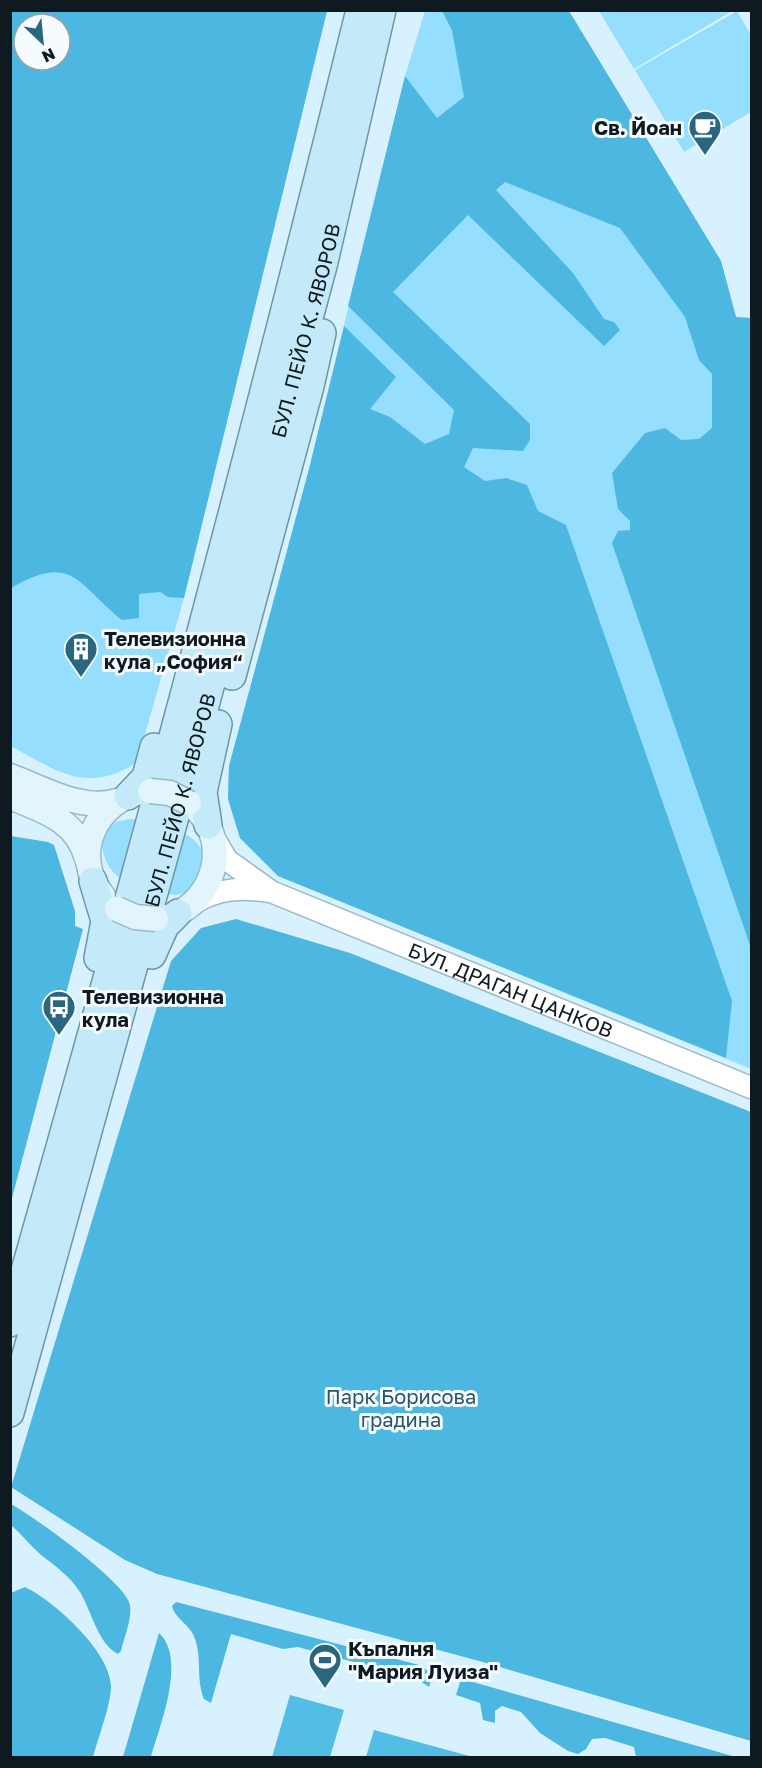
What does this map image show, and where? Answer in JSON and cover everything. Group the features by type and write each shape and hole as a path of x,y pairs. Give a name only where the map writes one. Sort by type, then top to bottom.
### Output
{"main road":[{"path":"176,912 135,917 117,909 104,898 90,871 89,841 93,828 101,815 132,796 146,777 312,144 342,10"},
{"path":"312,144 359,10"},
{"name":"БУЛ. ПЕЙО К. ЯВОРОВ","path":"10,1323 165,771 299,257 359,10"},
{"path":"10,1430 24,1405 79,1226 152,955 165,926 176,912 206,889 213,874 216,856 203,792 215,738 310,386 358,156 382,10"},
{"name":"БУЛ. ПЕЙО К. ЯВОРОВ","path":"10,1413 181,795 324,262 382,10"},
{"path":"358,156 398,10"},
{"path":"10,776 77,802 106,804 132,796 170,794 189,803 211,830"},
{"path":"10,796 53,814 69,825 81,841 104,914 103,939 10,1263"}],"street":[{"name":"БУЛ. ДРАГАН ЦАНКОВ","path":"211,830 227,860 272,892 752,1088"},
{"name":"БУЛ. ДРАГАН ЦАНКОВ","path":"176,912 218,892 252,889 272,892"}],"shaded area":[{"path":"10,11 327,11 184,598 137,762 119,772 103,777 87,778 72,776 43,764 11,746"},
{"path":"425,11 569,11 721,261 736,317 751,318 751,1069 278,876 240,838 228,799 229,766 309,469 405,76"},
{"path":"599,11 732,11 634,69"},
{"path":"737,11 751,35 751,112 684,152 635,70"},
{"path":"142,820 125,881 112,870 107,862 102,844 109,828 118,821"},
{"path":"181,832 198,844 202,851 200,874 191,892 176,895 163,894"},
{"path":"290,1695 344,1710 330,1757 272,1757"},
{"path":"374,1730 473,1757 366,1757"}],"green space":[{"path":"10,11 327,11 184,598 168,597 160,592 139,594 139,618 122,620 73,577 62,573 48,573 11,588"},
{"path":"442,11 569,11 721,261 736,317 751,318 751,948 612,543 618,531 630,530 630,521 618,509 612,473 645,433 665,428 681,440 699,439 712,428 712,374 699,360 685,317 620,228 505,182 496,190 573,273 604,319 614,322 620,330 604,346 468,215 393,292 530,424 530,440 523,451 473,448 464,467 485,481 506,478 527,485 538,511 566,525 732,1001 726,1058 278,876 240,838 228,799 229,766 309,469 344,326 396,377 370,409 390,417 425,444 449,434 454,410 348,306 405,76 437,118 464,97 452,30"},
{"path":"11,836 54,845 75,911 75,926 83,929 11,1202"},
{"name":"Парк Борисова градина","path":"236,919 350,953 751,1112 751,1741 479,1661 157,1574 125,1560 11,1487 171,961 201,928"},
{"path":"11,1504 78,1551 125,1595 130,1605 130,1617 121,1651 118,1654 105,1643 100,1635 76,1586 62,1571 36,1551 11,1525"},
{"path":"25,1587 51,1603 65,1615 91,1643 108,1672 111,1686 109,1702 93,1757 11,1757 11,1593"},
{"path":"176,1602 423,1666 432,1677 429,1687 417,1679 298,1647 283,1649 231,1634 211,1703 204,1699 202,1692 195,1639 174,1611 172,1606"},
{"path":"159,1633 167,1644 171,1659 169,1693 165,1711 151,1757 123,1757"},
{"path":"461,1679 736,1757 636,1757 634,1747 605,1738 592,1739 586,1749 578,1754 568,1751 540,1733 521,1712 502,1706 495,1711 495,1723 483,1720 480,1703 456,1695"}],"place":[{"name":"Св. Йоан","path":"705,156"},
{"name":"Телевизионна кула „София“","path":"81,678"},
{"name":"Телевизионна кула","path":"59,1036"},
{"name":"Къпалня \"Мария Луиза\"","path":"325,1689"}]}
